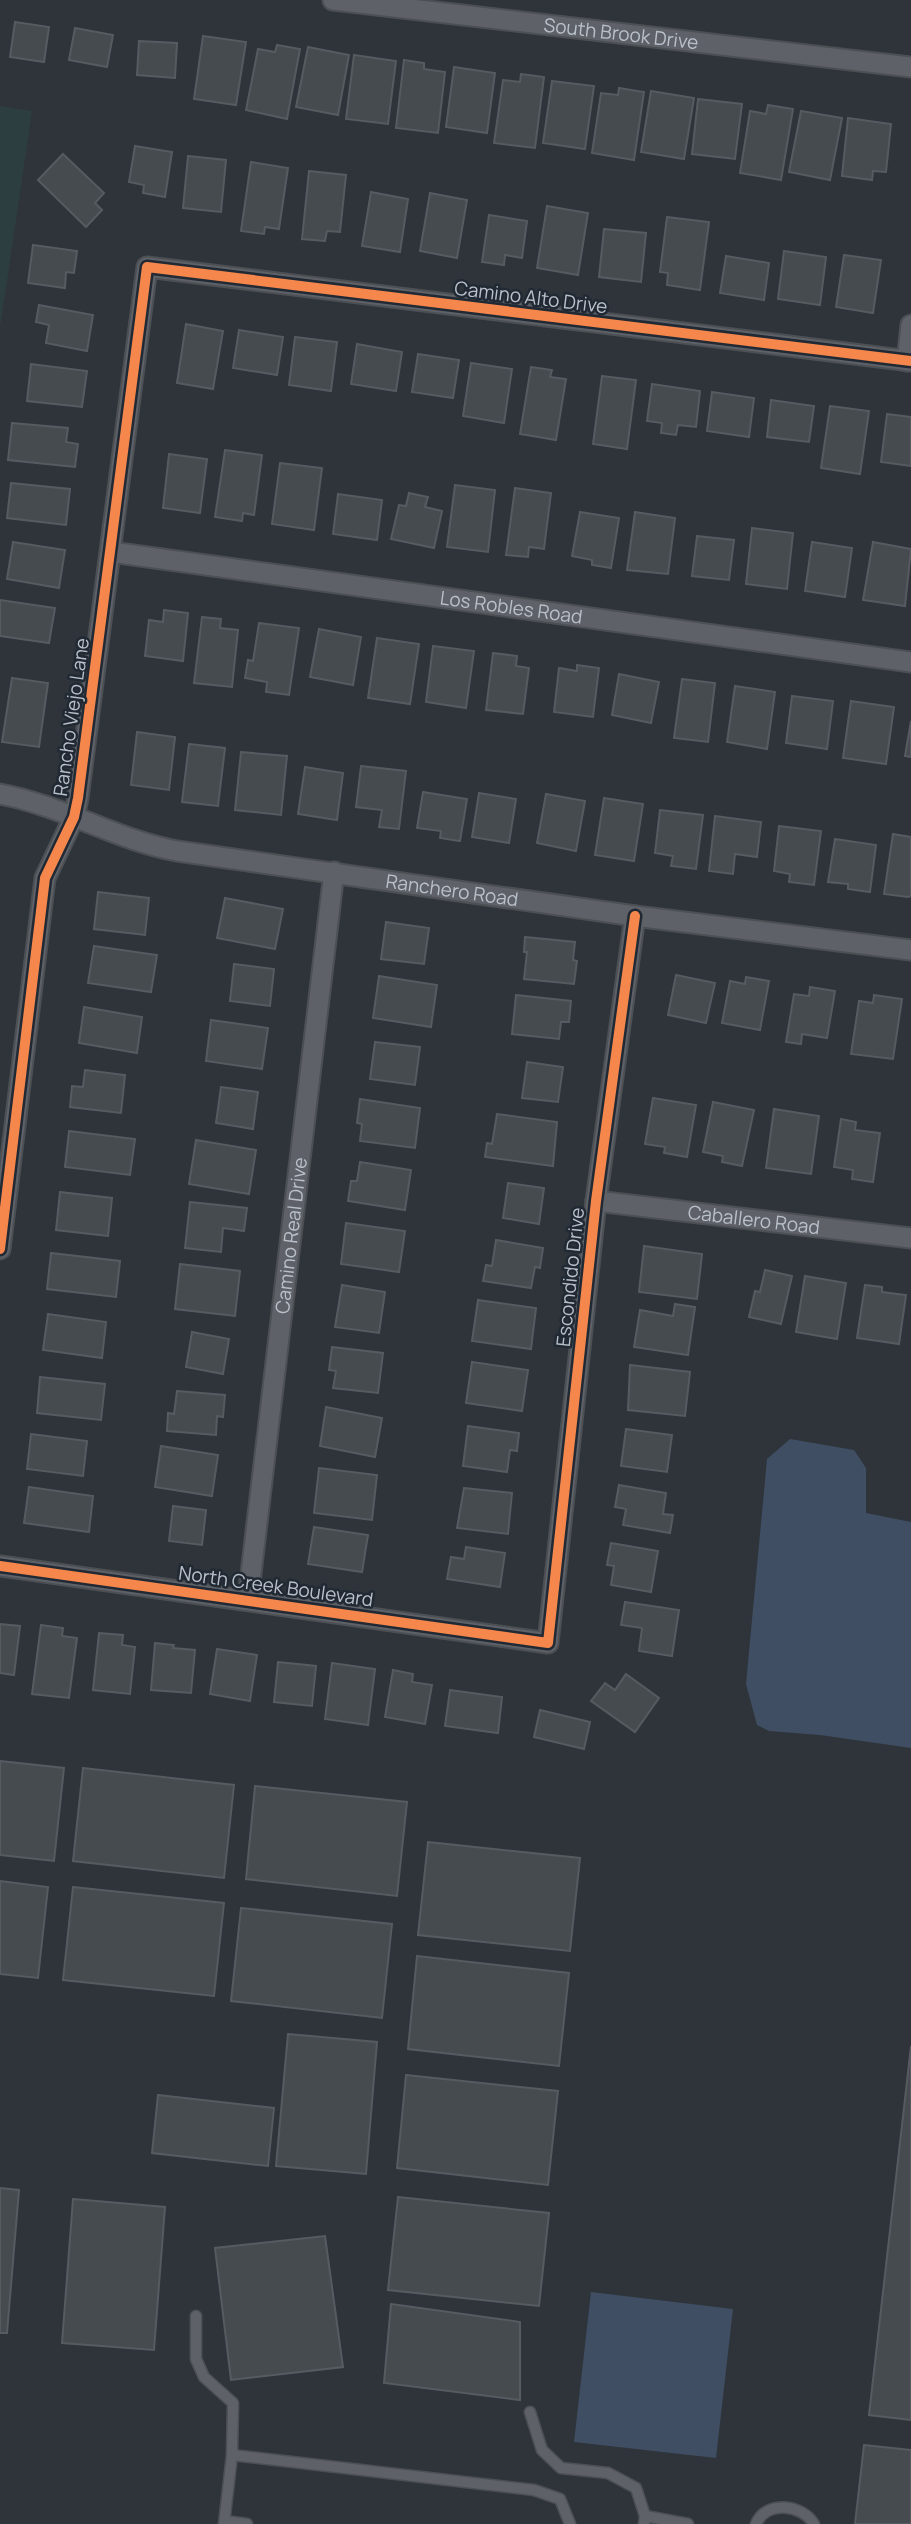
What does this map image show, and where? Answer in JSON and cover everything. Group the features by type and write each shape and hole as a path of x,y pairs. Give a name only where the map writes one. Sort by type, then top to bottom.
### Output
{"street":[{"name":"South Brook Drive","path":"333,0 911,67"},
{"name":"Camino Alto Drive","path":"147,267 909,361"},
{"name":"Rancho Viejo Lane","path":"0,1249 45,878 74,817 147,267"},
{"path":"909,361 911,325"},
{"name":"Los Robles Road","path":"111,552 911,662"},
{"name":"Ranchero Road","path":"0,794 36,802 164,849 635,916 911,950"},
{"name":"Camino Real Drive","path":"247,1599 334,872"},
{"name":"Escondido Drive","path":"548,1643 596,1200 635,916"},
{"name":"Caballero Road","path":"596,1200 911,1238"},
{"name":"North Creek Boulevard","path":"0,1566 548,1643"}],"lane":[{"path":"196,2316 197,2359 204,2377 233,2403 233,2455 224,2523 247,2524"},
{"path":"530,2412 542,2450 561,2468 608,2473 636,2488 644,2520 688,2524"},
{"path":"233,2455 534,2490 560,2499 570,2524"},
{"path":"756,2524 766,2511 773,2508 791,2508 808,2515 814,2524"}],"shaded area":[{"path":"0,106 32,111 1,322 0,322"}],"water":[{"path":"790,1439 854,1450 866,1468 866,1513 911,1522 911,1748 769,1731 757,1725 746,1684 767,1459"},
{"path":"591,2292 733,2309 716,2458 574,2442"}],"building":[{"path":"15,22 49,27 44,62 10,57"},
{"path":"75,28 113,35 107,67 69,60"},
{"path":"203,36 246,42 236,105 194,99"},
{"path":"139,41 177,43 175,78 137,75"},
{"path":"277,45 300,49 287,119 246,110 258,49 275,52"},
{"path":"308,47 349,55 338,115 296,107"},
{"path":"354,55 396,61 388,124 346,119"},
{"path":"404,60 424,63 424,69 445,72 438,133 396,128"},
{"path":"454,67 495,73 487,133 446,127"},
{"path":"521,74 544,77 535,148 494,143 503,80 520,82"},
{"path":"552,81 594,86 585,149 543,143"},
{"path":"619,88 644,92 634,160 592,153 601,93 618,95"},
{"path":"651,91 694,98 684,159 641,152"},
{"path":"698,99 742,104 735,159 692,154"},
{"path":"768,105 793,109 781,180 740,173 750,111 766,114"},
{"path":"801,111 842,118 830,180 789,172"},
{"path":"848,118 891,124 886,172 873,171 872,180 842,176"},
{"path":"135,146 172,152 165,197 143,193 144,185 129,182"},
{"path":"63,154 104,193 95,203 102,210 86,227 38,180"},
{"path":"188,156 226,160 221,212 183,208"},
{"path":"251,162 288,168 279,229 265,227 264,234 241,231"},
{"path":"309,171 346,175 340,232 327,231 325,241 302,239"},
{"path":"371,192 408,199 400,252 362,246"},
{"path":"430,193 467,200 457,258 420,251"},
{"path":"547,206 588,213 578,275 537,268"},
{"path":"489,215 527,221 522,258 505,255 504,265 482,262"},
{"path":"667,217 709,222 700,290 667,285 668,273 660,272"},
{"path":"604,229 646,233 641,282 599,277"},
{"path":"33,245 77,251 74,273 66,272 65,288 28,283"},
{"path":"784,251 826,257 820,305 778,299"},
{"path":"844,255 881,260 873,313 836,307"},
{"path":"726,256 769,263 764,300 720,293"},
{"path":"39,305 93,315 87,351 46,343 49,325 36,322"},
{"path":"186,324 223,331 213,389 177,383"},
{"path":"239,330 283,337 277,375 233,368"},
{"path":"295,337 337,342 331,391 289,385"},
{"path":"357,344 402,352 396,391 351,384"},
{"path":"418,354 459,360 453,398 412,392"},
{"path":"471,363 512,369 504,423 463,416"},
{"path":"31,364 87,371 82,407 27,401"},
{"path":"531,367 552,370 550,377 566,379 556,440 520,434"},
{"path":"602,376 636,380 627,449 593,444"},
{"path":"652,384 700,391 696,427 678,425 676,435 661,433 662,423 647,421"},
{"path":"712,392 754,398 749,437 707,431"},
{"path":"771,400 814,406 809,442 767,437"},
{"path":"830,406 869,411 860,474 821,468"},
{"path":"887,414 911,417 911,466 881,462"},
{"path":"12,423 68,428 66,442 78,444 75,467 8,460"},
{"path":"225,450 262,455 254,515 243,513 242,521 215,517"},
{"path":"169,454 207,459 200,513 163,508"},
{"path":"280,463 322,468 314,530 272,524"},
{"path":"11,483 70,489 66,525 7,518"},
{"path":"455,485 495,490 488,552 447,547"},
{"path":"515,488 551,493 544,549 529,547 528,557 506,555"},
{"path":"409,493 428,497 425,507 442,511 434,548 391,539 399,505 406,506"},
{"path":"338,494 382,500 377,540 333,534"},
{"path":"580,512 619,518 611,568 592,565 592,560 572,556"},
{"path":"635,512 675,518 668,574 627,570"},
{"path":"752,528 793,533 787,589 746,584"},
{"path":"697,536 734,540 729,580 692,576"},
{"path":"13,542 65,550 59,588 7,579"},
{"path":"812,542 852,548 845,597 805,591"},
{"path":"873,542 911,549 905,606 863,600"},
{"path":"0,600 55,608 49,643 0,636"},
{"path":"164,610 188,613 183,661 145,656 149,620 163,622"},
{"path":"202,617 221,619 220,628 238,630 232,687 194,683"},
{"path":"259,623 299,628 289,695 266,692 267,682 245,678 248,660 253,661"},
{"path":"319,629 361,637 353,685 310,677"},
{"path":"377,638 419,644 410,704 368,698"},
{"path":"433,646 474,651 466,708 426,702"},
{"path":"493,653 517,656 516,666 529,668 523,714 486,710"},
{"path":"577,665 599,668 593,717 554,712 559,668 577,671"},
{"path":"619,674 659,682 651,723 612,715"},
{"path":"12,678 48,683 39,747 2,742"},
{"path":"682,679 715,683 708,742 674,738"},
{"path":"735,686 775,692 767,749 727,742"},
{"path":"792,696 833,701 827,749 786,743"},
{"path":"851,701 894,707 886,764 843,758"},
{"path":"911,721 911,757 905,756"},
{"path":"137,732 175,737 169,790 131,785"},
{"path":"189,744 225,748 218,806 182,802"},
{"path":"241,752 287,756 281,815 235,810"},
{"path":"361,766 406,771 399,829 379,827 382,810 356,807"},
{"path":"305,767 343,773 337,820 298,814"},
{"path":"423,792 467,799 460,841 440,838 441,831 417,828"},
{"path":"479,793 516,799 509,843 472,837"},
{"path":"546,794 585,801 576,851 537,843"},
{"path":"604,798 643,804 634,861 595,855"},
{"path":"660,810 703,815 696,869 671,866 673,856 655,853"},
{"path":"715,816 761,822 757,857 735,854 733,874 709,871"},
{"path":"779,826 821,831 814,885 789,882 790,874 774,871"},
{"path":"893,834 911,837 911,896 908,897 884,894"},
{"path":"835,839 876,845 870,892 848,889 848,884 828,882"},
{"path":"98,892 149,898 145,935 94,929"},
{"path":"225,898 283,909 275,949 217,938"},
{"path":"386,922 429,928 424,964 381,959"},
{"path":"525,937 575,942 573,960 577,961 574,984 524,979 527,952 524,952"},
{"path":"94,946 157,955 151,992 88,983"},
{"path":"234,964 274,969 270,1006 230,1001"},
{"path":"676,975 715,983 706,1023 668,1015"},
{"path":"379,976 437,985 431,1027 373,1018"},
{"path":"746,977 769,981 760,1030 722,1023 730,981 745,984"},
{"path":"810,987 835,991 827,1038 802,1034 801,1044 786,1042 794,994 809,996"},
{"path":"516,995 571,1001 569,1022 561,1022 559,1039 512,1034"},
{"path":"874,995 902,999 893,1059 851,1054 859,1001 873,1003"},
{"path":"84,1007 142,1017 137,1053 79,1043"},
{"path":"211,1020 268,1028 262,1069 206,1061"},
{"path":"375,1042 420,1047 415,1085 370,1079"},
{"path":"527,1062 563,1067 558,1102 522,1098"},
{"path":"85,1070 125,1075 121,1113 70,1107 72,1086 83,1087"},
{"path":"221,1087 258,1092 253,1129 216,1123"},
{"path":"653,1098 696,1105 687,1157 664,1153 665,1147 645,1144"},
{"path":"360,1099 420,1108 415,1148 360,1141 362,1124 357,1123"},
{"path":"713,1102 754,1110 742,1166 722,1162 723,1156 703,1152"},
{"path":"774,1109 819,1116 811,1174 766,1168"},
{"path":"497,1114 557,1122 553,1166 485,1157 487,1143 492,1144"},
{"path":"841,1119 856,1122 855,1130 880,1133 873,1182 852,1179 853,1170 834,1167"},
{"path":"69,1131 135,1139 130,1175 65,1167"},
{"path":"196,1140 256,1150 249,1194 189,1184"},
{"path":"360,1162 411,1170 405,1210 348,1201 351,1181 357,1181"},
{"path":"508,1183 544,1188 539,1224 503,1218"},
{"path":"60,1192 112,1198 108,1236 56,1230"},
{"path":"190,1202 247,1208 244,1231 223,1228 221,1252 185,1248"},
{"path":"346,1223 405,1231 399,1272 341,1264"},
{"path":"496,1240 543,1248 540,1268 535,1267 531,1288 483,1281 486,1265 492,1266"},
{"path":"644,1246 702,1254 697,1299 639,1292"},
{"path":"51,1253 120,1261 116,1297 47,1289"},
{"path":"180,1264 240,1271 235,1316 175,1309"},
{"path":"765,1270 792,1276 781,1324 749,1317 755,1291 760,1292"},
{"path":"805,1276 846,1283 837,1339 796,1332"},
{"path":"342,1285 385,1292 379,1333 335,1327"},
{"path":"865,1285 882,1287 882,1292 906,1295 899,1344 857,1338"},
{"path":"478,1300 536,1308 531,1349 472,1341"},
{"path":"675,1304 695,1307 688,1355 634,1347 640,1310 673,1316"},
{"path":"48,1314 106,1322 102,1358 43,1350"},
{"path":"192,1332 229,1339 223,1374 186,1367"},
{"path":"332,1347 383,1353 378,1393 333,1388 336,1371 329,1370"},
{"path":"472,1362 528,1370 522,1411 466,1403"},
{"path":"630,1365 690,1372 685,1416 628,1410"},
{"path":"40,1377 105,1384 101,1420 37,1413"},
{"path":"177,1391 225,1395 223,1417 217,1416 216,1435 167,1431 168,1413 174,1414"},
{"path":"326,1407 382,1418 375,1457 320,1446"},
{"path":"468,1426 519,1433 517,1451 510,1450 507,1472 463,1466"},
{"path":"626,1429 672,1435 667,1472 621,1466"},
{"path":"31,1434 87,1441 83,1476 27,1469"},
{"path":"161,1446 218,1455 212,1496 155,1487"},
{"path":"319,1468 377,1475 372,1520 314,1513"},
{"path":"619,1485 666,1493 663,1514 673,1515 670,1533 623,1525 626,1509 615,1507"},
{"path":"29,1487 93,1496 89,1532 24,1523"},
{"path":"464,1488 512,1493 508,1534 457,1528"},
{"path":"173,1506 206,1510 202,1545 169,1541"},
{"path":"314,1527 368,1535 362,1572 308,1564"},
{"path":"611,1543 658,1551 651,1592 611,1585 614,1566 607,1565"},
{"path":"466,1547 505,1553 500,1587 447,1579 451,1557 464,1559"},
{"path":"625,1602 679,1610 672,1656 639,1651 642,1628 621,1625"},
{"path":"0,1624 20,1626 14,1675 0,1673"},
{"path":"41,1625 63,1628 62,1636 77,1638 69,1698 32,1694"},
{"path":"99,1633 123,1635 122,1645 135,1647 130,1694 93,1690"},
{"path":"155,1643 195,1650 191,1693 151,1690"},
{"path":"217,1649 257,1655 250,1701 210,1694"},
{"path":"278,1662 316,1666 312,1706 274,1702"},
{"path":"332,1663 375,1669 368,1725 325,1719"},
{"path":"393,1670 413,1674 412,1682 432,1685 425,1724 385,1717"},
{"path":"626,1674 659,1698 635,1732 591,1701 605,1683 615,1690"},
{"path":"450,1690 502,1697 498,1733 445,1726"},
{"path":"540,1710 590,1722 584,1749 534,1737"},
{"path":"0,1761 64,1768 54,1861 0,1855"},
{"path":"83,1768 234,1785 224,1878 73,1861"},
{"path":"255,1786 407,1802 397,1896 246,1879"},
{"path":"428,1842 580,1858 570,1951 418,1935"},
{"path":"0,1881 48,1887 38,1978 0,1974"},
{"path":"73,1887 224,1903 214,1996 63,1980"},
{"path":"241,1908 392,1924 382,2018 231,2001"},
{"path":"417,1956 569,1973 559,2066 408,2049"},
{"path":"288,2034 377,2042 366,2174 276,2166"},
{"path":"911,2046 911,2420 869,2415"},
{"path":"406,2075 558,2091 548,2185 397,2168"},
{"path":"158,2095 274,2108 268,2166 152,2153"},
{"path":"0,2188 19,2190 7,2333 0,2333"},
{"path":"398,2197 549,2213 539,2306 388,2290"},
{"path":"73,2199 165,2207 154,2350 62,2343"},
{"path":"325,2236 343,2367 231,2380 215,2248"},
{"path":"391,2304 520,2322 520,2400 384,2383"},
{"path":"864,2445 911,2450 911,2524 855,2524"}],"cycle path":[{"path":"0,1249 45,878 74,817 78,798 147,267 911,361"},
{"path":"0,1566 548,1643 596,1201 635,916"}]}
